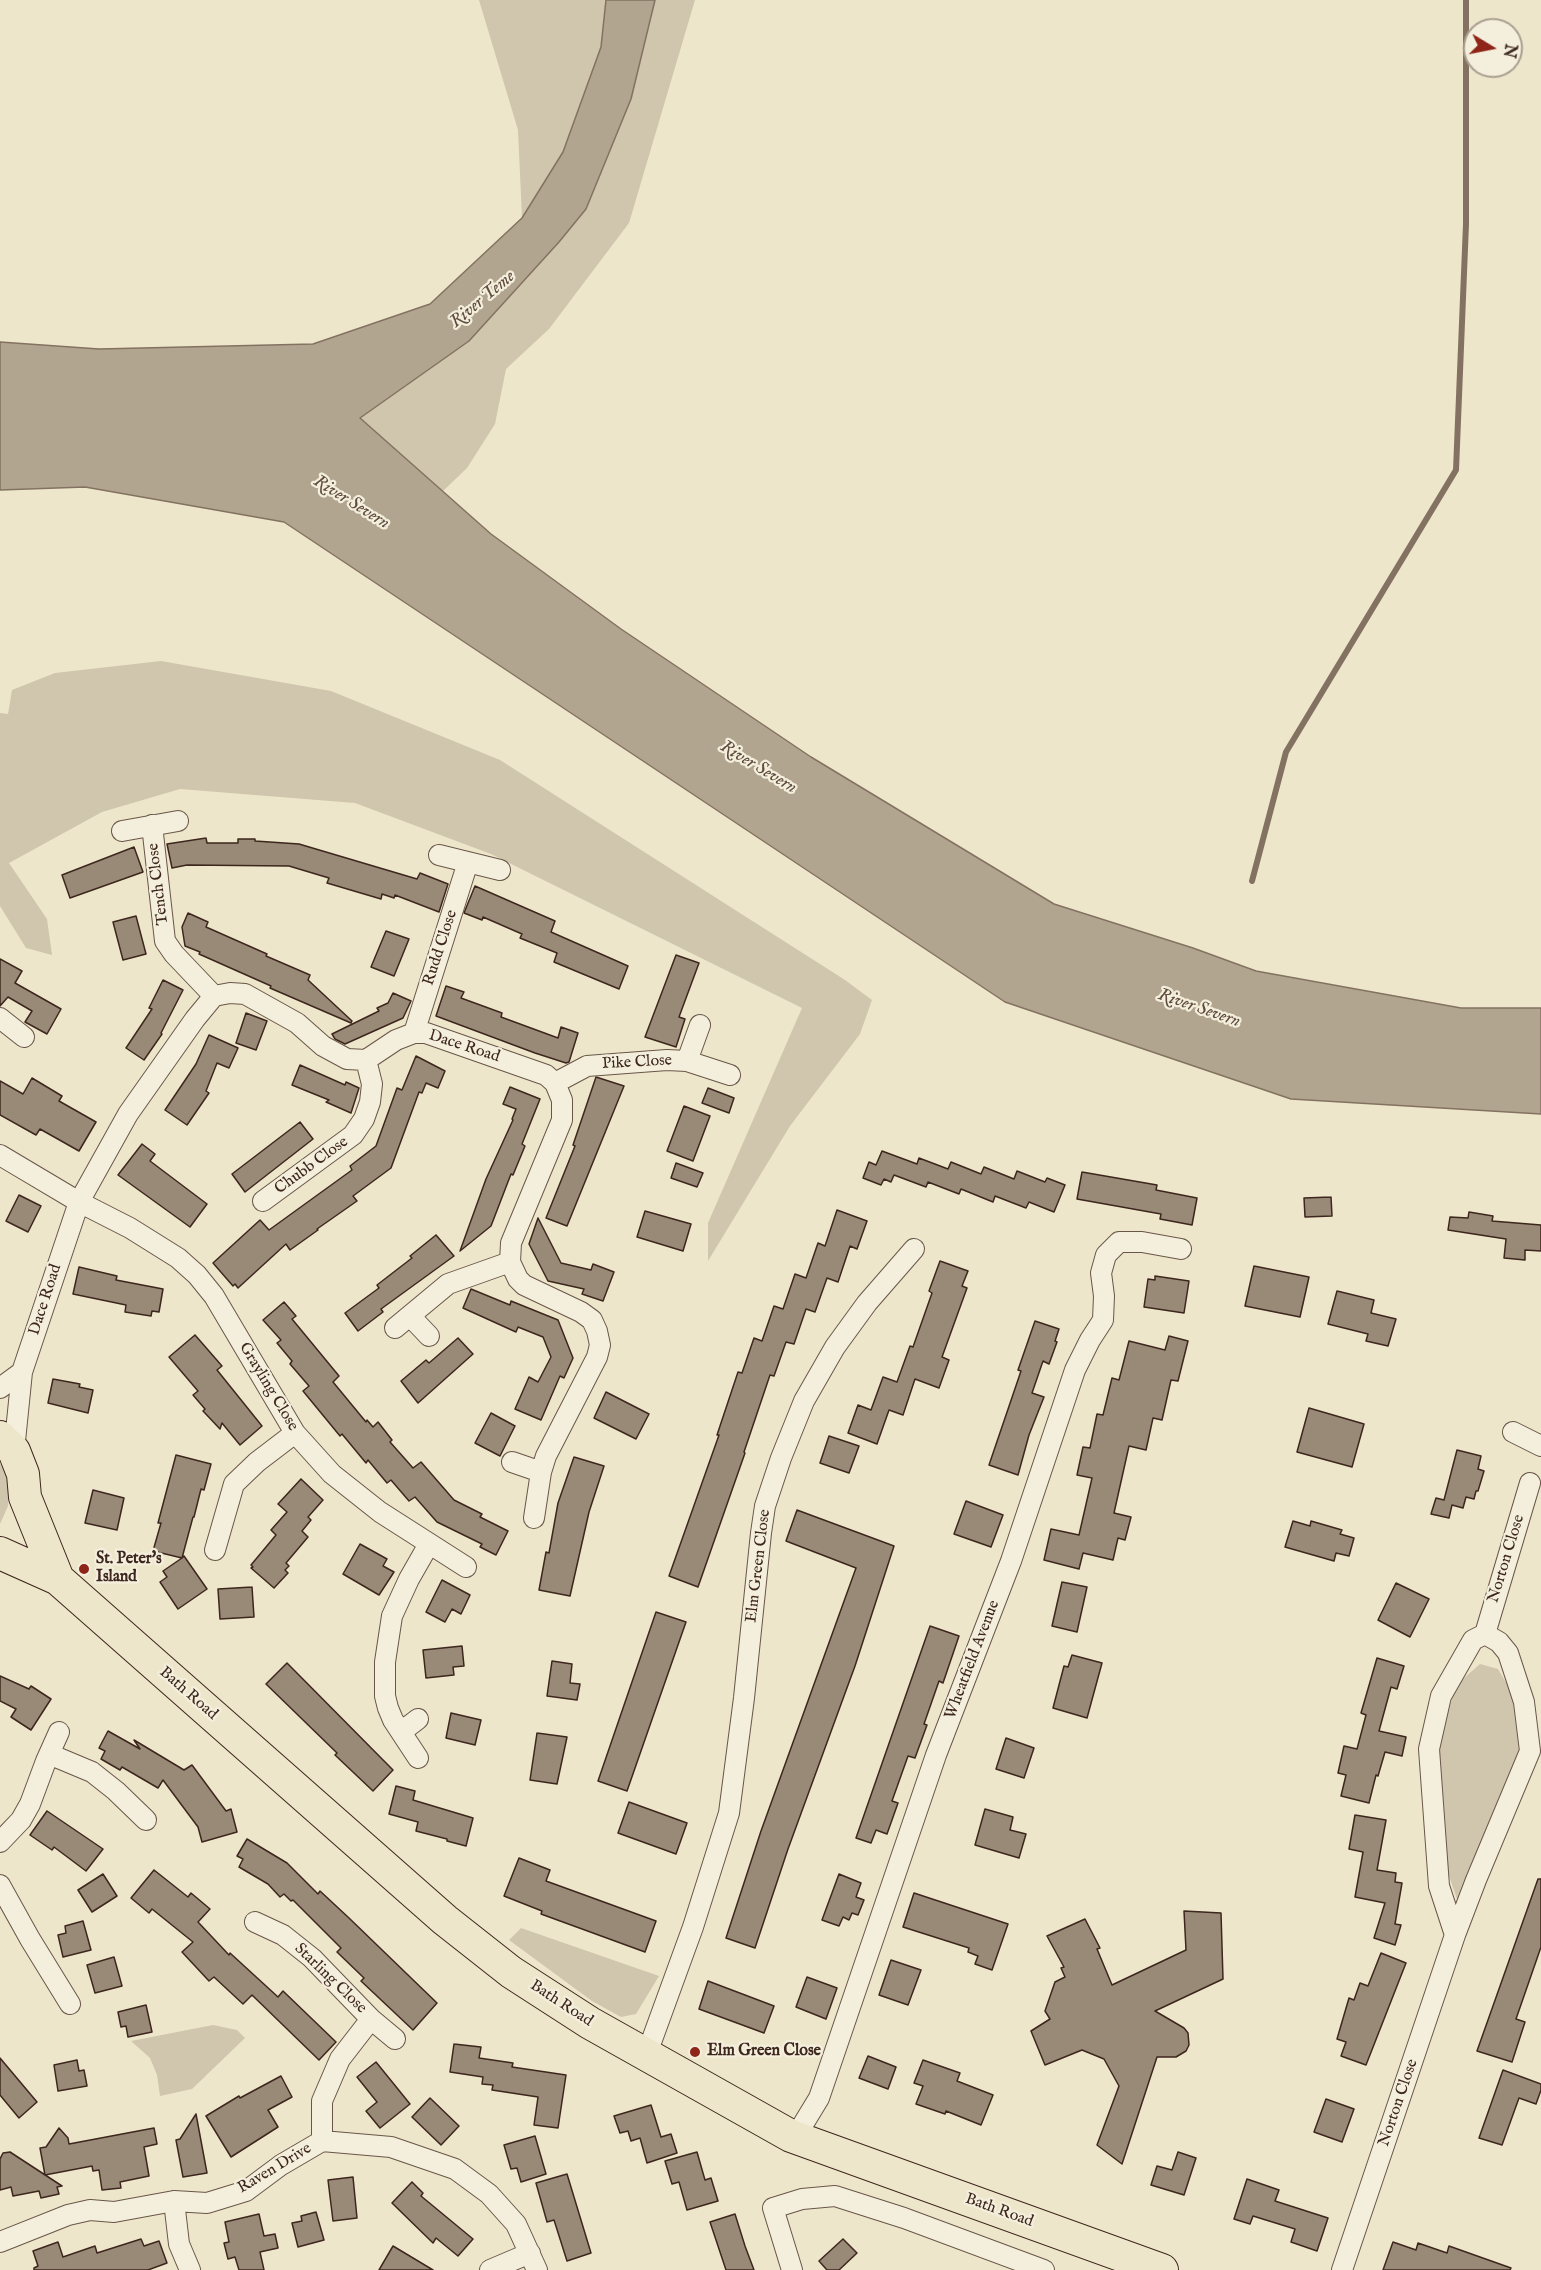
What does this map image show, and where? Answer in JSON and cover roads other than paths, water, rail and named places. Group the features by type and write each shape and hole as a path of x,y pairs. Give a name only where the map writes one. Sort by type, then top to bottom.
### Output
{"main road":[{"name":"Bath Road","path":"7,1444 23,1474 25,1497 58,1579"},
{"name":"Bath Road","path":"0,1545 19,1521 25,1497"},
{"name":"Bath Road","path":"0,1553 58,1579 445,1920 512,1972 590,2023 791,2136 1162,2270"}],"street":[{"name":"Tench Close","path":"122,831 178,821"},
{"name":"Tench Close","path":"152,825 165,941 174,954 214,996"},
{"path":"439,855 500,870"},
{"name":"Rudd Close","path":"414,1033 468,862"},
{"path":"214,996 230,993 245,994 297,1023 323,1046 339,1056 366,1060"},
{"name":"Dace Road","path":"7,1444 22,1372 79,1202 128,1114 195,1019 214,996"},
{"path":"0,1018 24,1037"},
{"name":"Pike Close","path":"687,1061 700,1026"},
{"name":"Dace Road","path":"366,1060 396,1040 414,1033 437,1035 546,1075 555,1083"},
{"name":"Chubb Close","path":"263,1201 354,1135 364,1119 370,1102 372,1084 366,1060"},
{"name":"Pike Close","path":"555,1083 587,1066 667,1060 687,1061 730,1075"},
{"path":"534,1518 541,1472 556,1435 597,1357 600,1345 592,1320 581,1312 524,1285 518,1279 510,1262 511,1243 562,1120 562,1100 555,1083"},
{"name":"Grayling Close","path":"0,1155 79,1202 130,1227 178,1258 198,1275 214,1296 295,1433 332,1474 380,1512 466,1568"},
{"name":"Wheatfield Avenue","path":"791,2136 802,2126 819,2098 936,1755 1011,1561 1075,1370 1089,1340 1103,1320 1104,1296 1101,1273 1106,1255 1119,1242 1142,1242 1181,1249"},
{"name":"Elm Green Close","path":"646,2056 693,1927 729,1813 744,1698 760,1533 765,1506 804,1401 836,1347 867,1303 914,1249"},
{"path":"429,1336 403,1322 448,1284 510,1262"},
{"path":"0,1388 22,1372"},
{"path":"1513,1432 1541,1446"},
{"path":"214,1550 234,1484 257,1462 295,1433"},
{"path":"512,1462 541,1472"},
{"name":"Norton Close","path":"1485,1635 1530,1484"},
{"path":"418,1758 393,1720 385,1696 385,1662 392,1616 429,1544"},
{"name":"Norton Close","path":"1455,1935 1439,1886 1429,1749 1441,1696 1473,1640 1485,1635"},
{"name":"Norton Close","path":"1342,2270 1455,1935 1530,1751 1524,1702 1508,1653 1498,1642 1485,1635"},
{"path":"401,1732 418,1719"},
{"path":"0,1842 21,1820 30,1804 60,1732"},
{"path":"49,1754 92,1772 146,1820"},
{"path":"0,1885 30,1940 70,2004"},
{"name":"Starling Close","path":"255,1923 283,1935 312,1958 371,2019 395,2039"},
{"name":"Starling Close","path":"322,2140 322,2101 340,2059 371,2019"},
{"name":"Raven Drive","path":"0,2242 68,2215 90,2210 114,2212 174,2201 207,2203 246,2191 281,2165 322,2140 391,2147 455,2169 489,2194 516,2224 534,2261"},
{"path":"792,2270 773,2208 802,2199 835,2196 904,2218 1044,2270"},
{"path":"174,2201 179,2244 190,2270"},
{"path":"490,2270 534,2261"}],"water":[{"path":"606,0 655,0 631,99 586,209 469,341 360,418 491,534 621,629 811,757 1054,904 1193,948 1256,971 1461,1008 1541,1008 1541,1114 1291,1099 1005,1002 284,522 85,487 0,490 0,342 99,349 313,344 430,304 522,218 563,152 601,47"}],"waterway":[{"path":"1252,881 1286,752 1456,470 1466,224 1466,0"}],"place":[{"name":"St. Peter's Island","path":"84,1569"},
{"name":"Elm Green Close","path":"695,2052"}],"water label":[{"name":"River Teme","path":"483,300"},
{"name":"River Severn","path":"351,503"},
{"name":"River Severn","path":"758,768"},
{"name":"River Severn","path":"1199,1009"}]}
